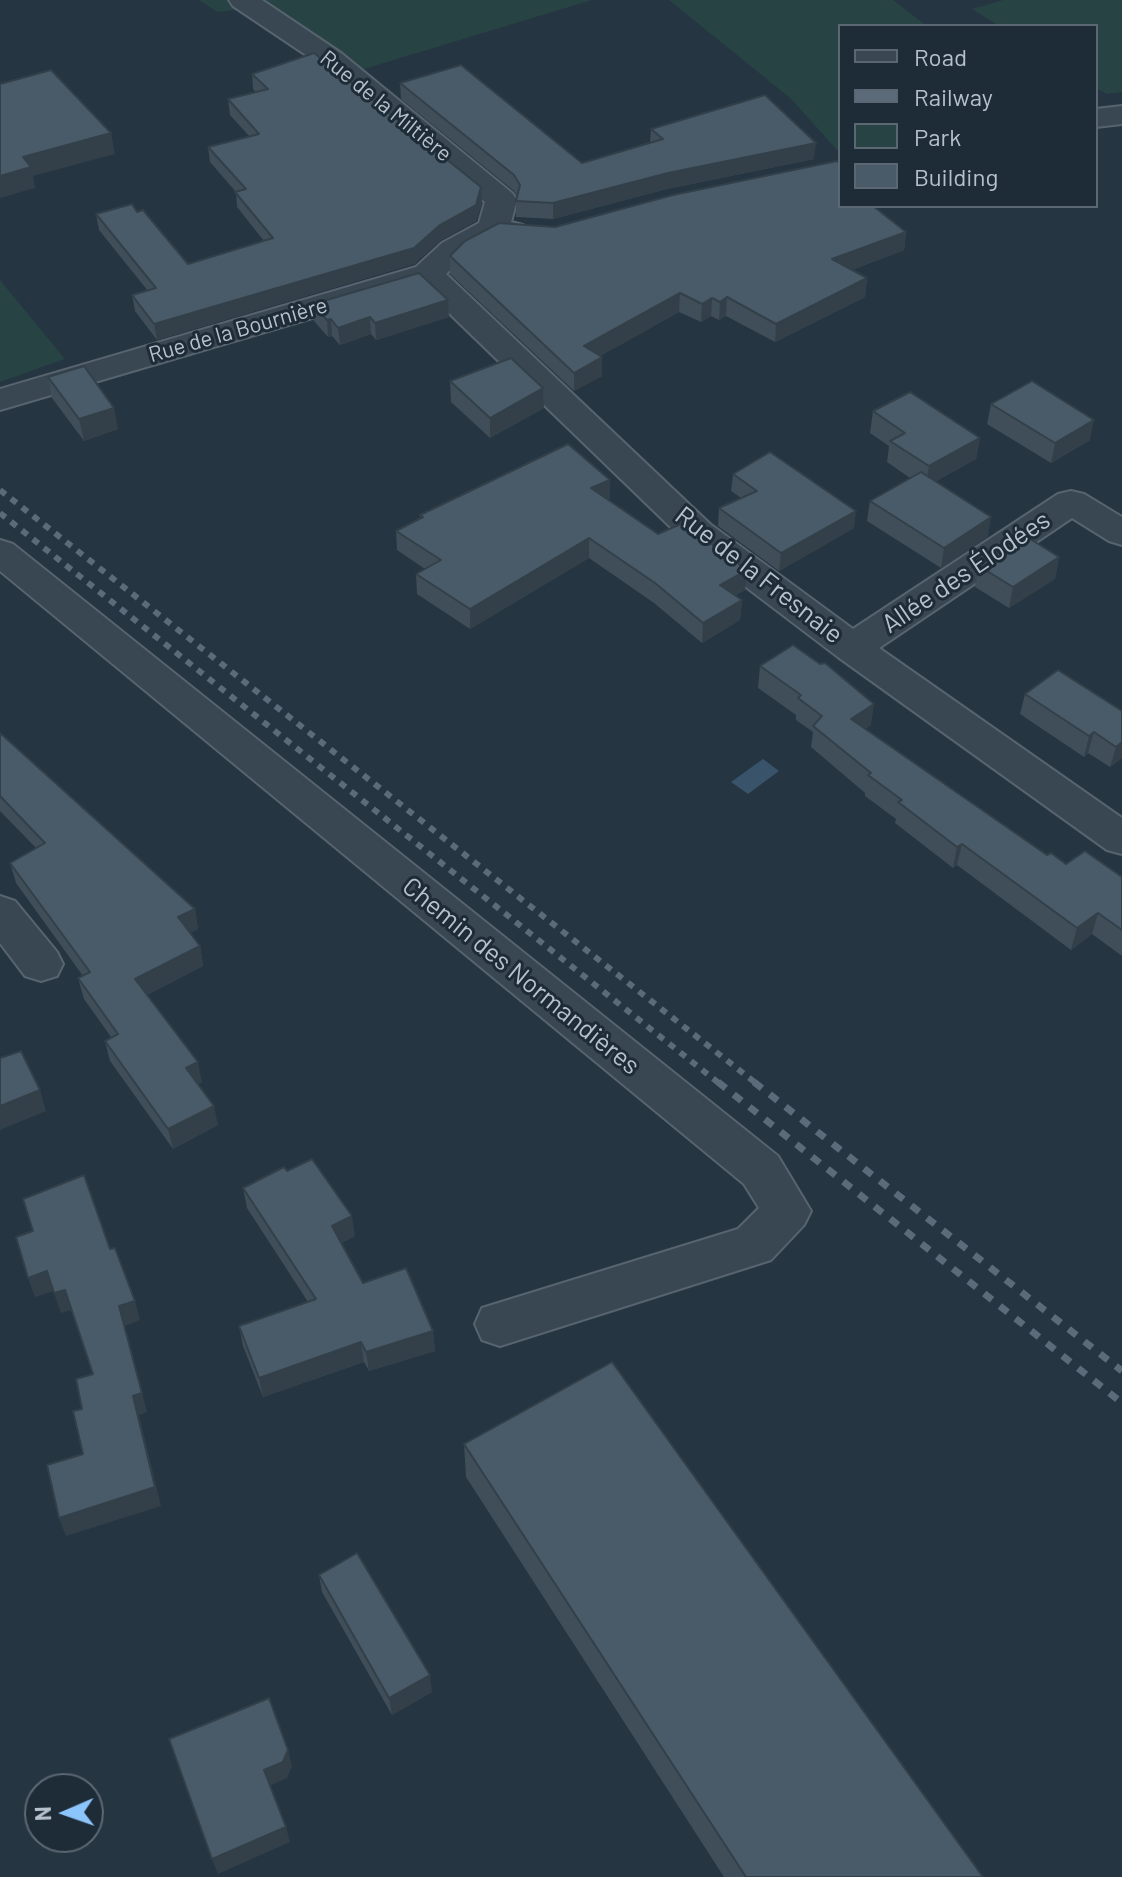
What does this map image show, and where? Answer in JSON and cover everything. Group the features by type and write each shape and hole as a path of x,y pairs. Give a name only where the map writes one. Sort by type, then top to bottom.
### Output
{"street":[{"name":"Rue de la Miltière","path":"243,0 331,59 501,200 494,228"},
{"path":"1098,118 1122,115"},
{"path":"494,228 538,232"},
{"name":"Rue de la Bournière","path":"0,400 427,274 453,250 494,228"},
{"name":"Rue de la Fresnaie","path":"427,274 697,532 852,648 1122,839"},
{"name":"Allée des Élodées","path":"852,648 1071,502 1122,533"},
{"name":"Chemin des Normandières","path":"0,552 761,1170 787,1211 754,1245 500,1324"},
{"path":"0,912 41,964"}],"green space":[{"path":"199,0 592,0 351,73 263,7 217,12"},
{"path":"669,0 893,0 924,24 838,24 838,151 790,98"},
{"path":"1003,0 1122,0 1122,92 1107,94 1098,89 1098,24 996,24 972,9"},
{"path":"0,280 65,359 0,382"}],"water":[{"path":"763,759 779,771 748,794 731,782"}],"building":[{"path":"314,53 481,187 476,205 440,225 414,248 154,324 132,295 156,288 96,214 132,204 137,212 143,210 188,264 273,238 235,192 246,189 208,147 259,134 228,99 268,89 252,74"},
{"path":"461,65 582,163 663,139 651,129 765,95 816,143 668,173 553,203 516,201 520,185 514,175 400,83"},
{"path":"51,70 111,133 23,157 31,167 0,176 0,84"},
{"path":"837,161 838,208 876,208 906,232 832,259 867,278 776,324 727,297 720,302 712,298 702,304 680,293 584,346 602,357 574,373 450,256 465,241 499,223 555,227 673,195"},
{"path":"419,273 448,300 375,323 370,317 338,328 313,304"},
{"path":"511,358 543,388 490,418 450,381"},
{"path":"84,366 114,408 79,419 48,377"},
{"path":"1032,381 1094,420 1055,443 991,404"},
{"path":"910,392 980,438 929,466 890,441 905,433 873,411"},
{"path":"568,444 610,480 591,488 658,534 683,523 747,570 720,585 742,600 703,623 655,583 589,538 470,609 416,574 441,560 396,531 423,517 420,515"},
{"path":"770,452 856,511 781,553 719,508 757,491 733,474"},
{"path":"921,472 991,517 944,548 870,501"},
{"path":"1024,535 1059,557 1013,587 979,566"},
{"path":"793,645 820,664 825,663 874,704 851,719 1047,855 1051,853 1066,864 1085,851 1122,877 1122,930 1098,913 1077,928 962,844 957,847 898,802 902,800 868,775 871,773 813,726 822,716 798,698 801,695 760,666"},
{"path":"1058,670 1122,711 1122,742 1116,747 1094,732 1089,736 1025,694"},
{"path":"0,733 195,909 178,917 200,946 135,979 198,1062 186,1068 214,1106 168,1129 105,1041 118,1034 78,978 90,972 10,863 45,843 0,796"},
{"path":"21,1051 40,1090 0,1106 0,1058"},
{"path":"312,1159 352,1216 332,1226 363,1283 406,1268 433,1331 366,1352 361,1342 259,1378 239,1326 316,1299 243,1188 284,1167 287,1171"},
{"path":"84,1175 110,1249 115,1248 135,1301 119,1306 142,1393 133,1396 155,1487 59,1518 47,1465 83,1454 73,1411 82,1409 76,1379 93,1374 65,1290 54,1293 47,1271 28,1278 16,1237 33,1231 23,1199"},
{"path":"612,1362 983,1877 746,1877 464,1444"},
{"path":"357,1553 430,1675 389,1698 319,1575"},
{"path":"269,1698 288,1750 283,1762 264,1770 286,1827 212,1859 169,1739"}],"railway":[{"path":"0,490 757,1084"},
{"path":"0,513 720,1084"},
{"path":"718,1082 1122,1403"},
{"path":"754,1082 1122,1371"}]}
